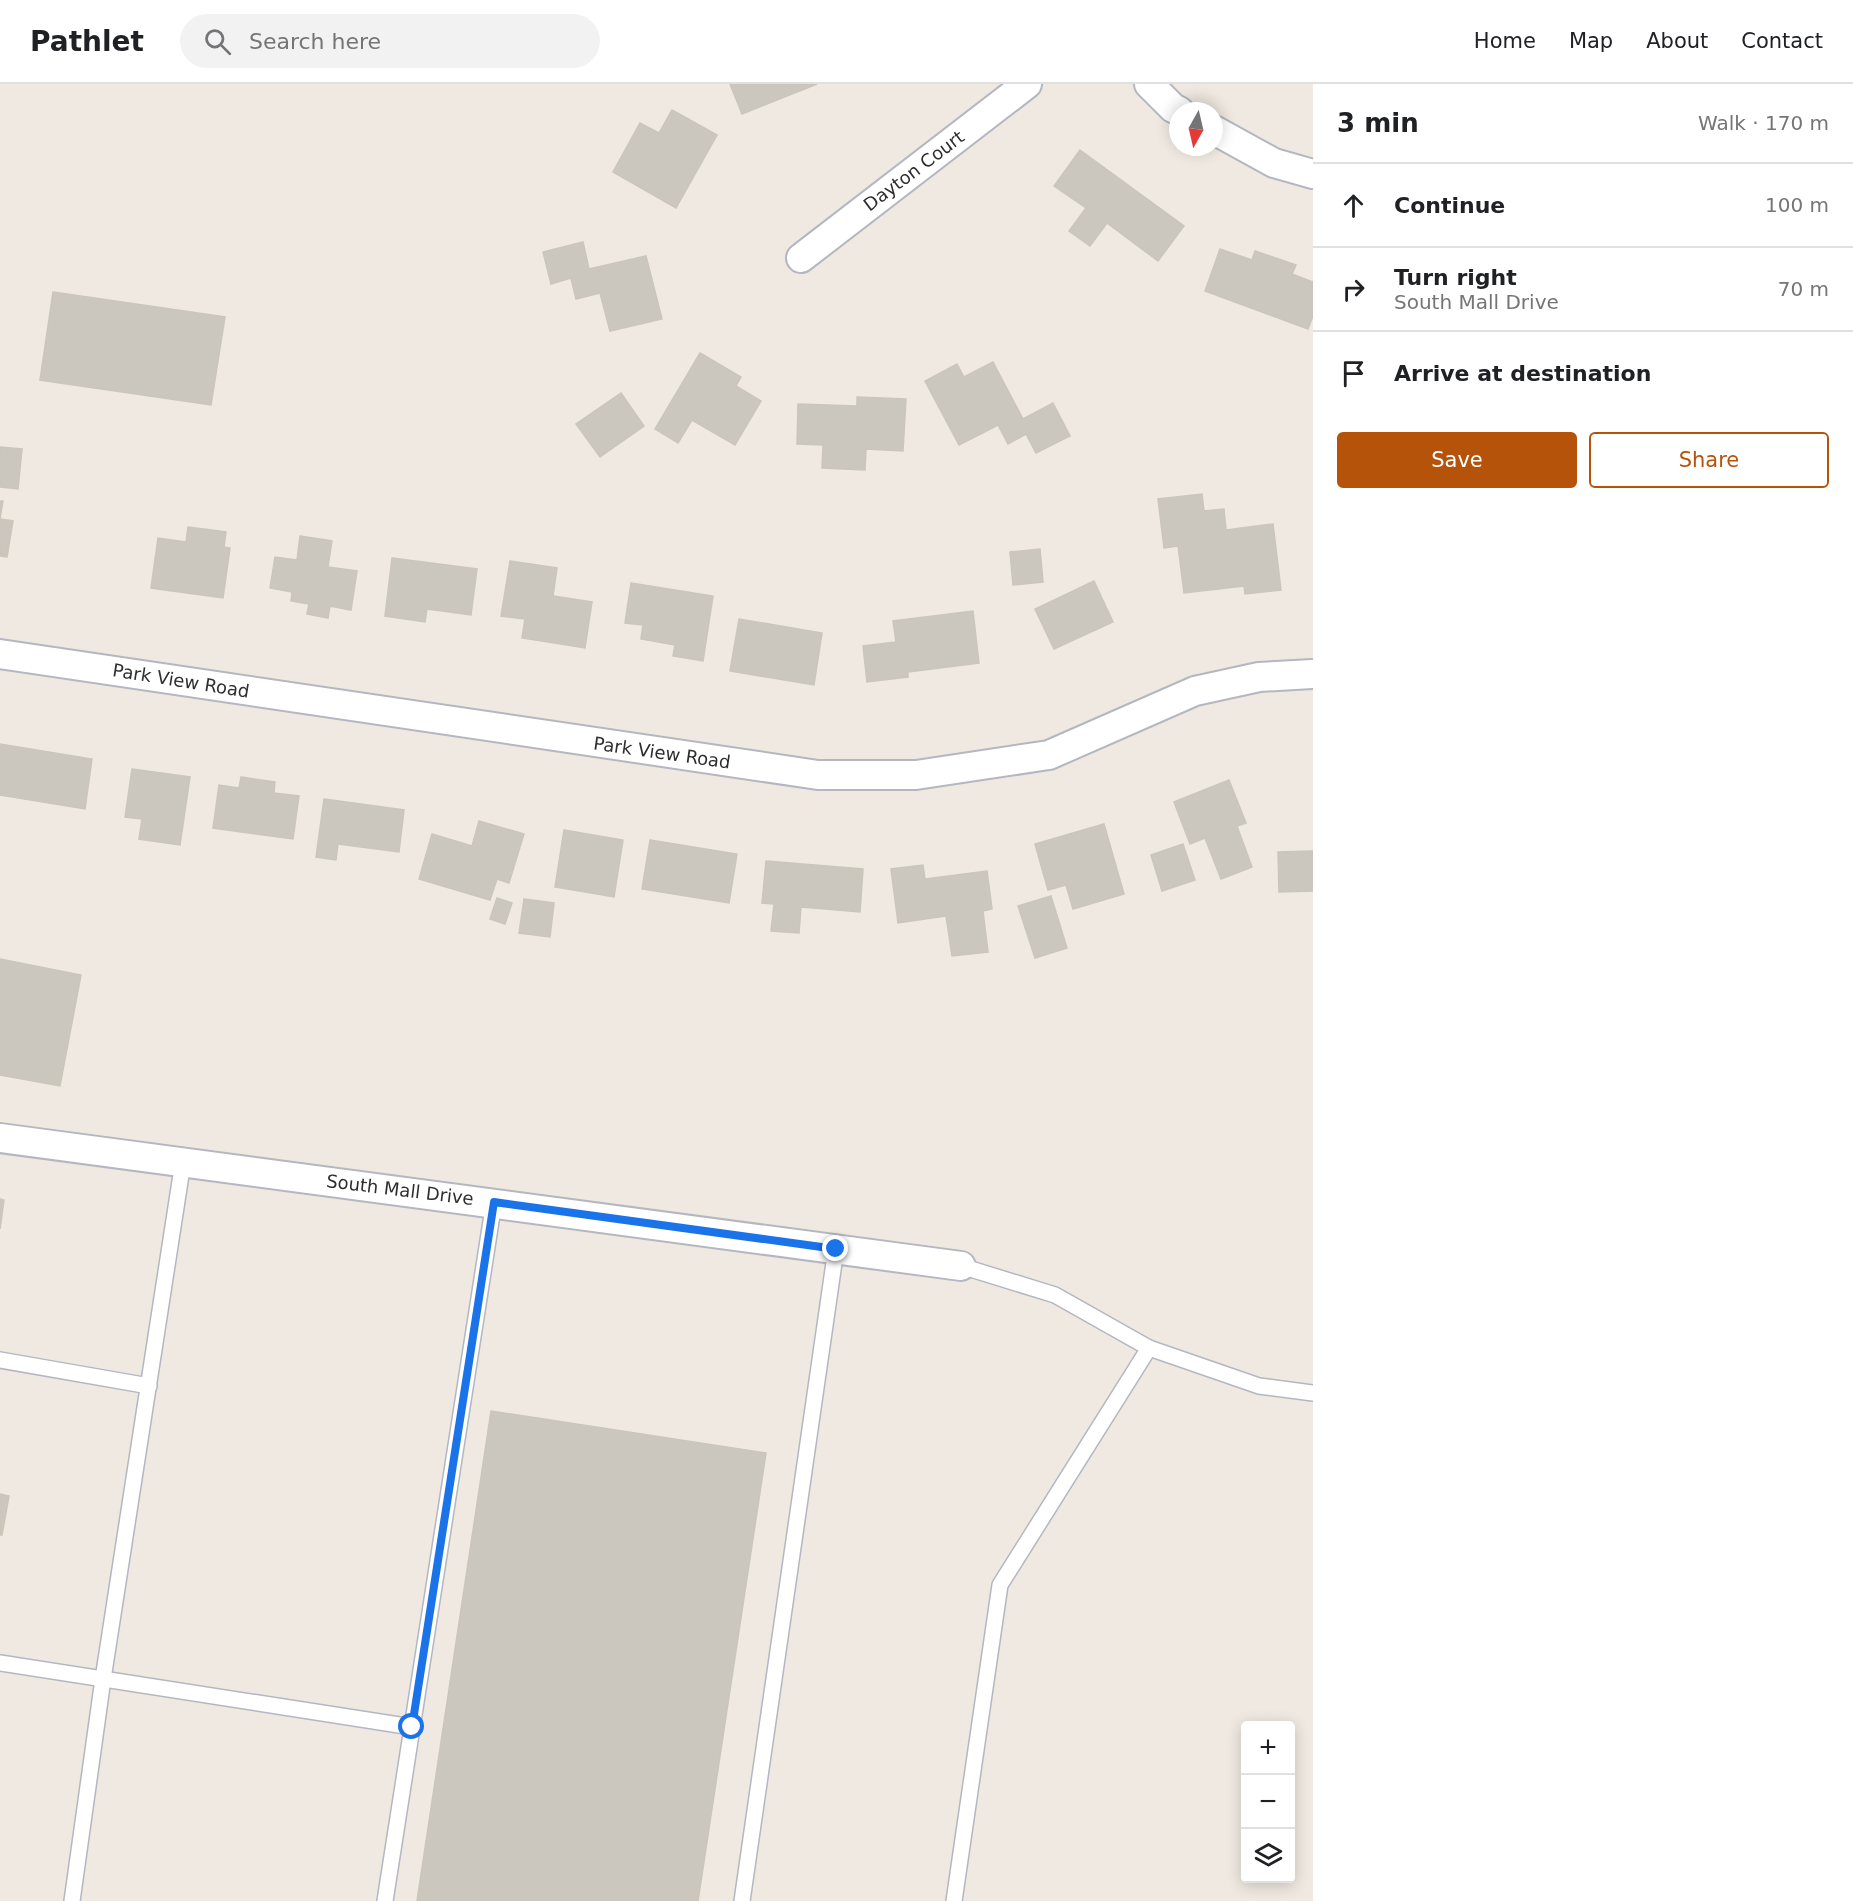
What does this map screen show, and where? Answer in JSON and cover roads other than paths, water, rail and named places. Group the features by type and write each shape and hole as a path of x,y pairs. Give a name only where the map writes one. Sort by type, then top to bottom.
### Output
{"street":[{"name":"Dayton Court","path":"801,258 1027,84"},
{"path":"1149,84 1169,104"},
{"path":"1223,135 1274,163 1313,174"},
{"name":"Park View Road","path":"0,654 818,775 916,775 1050,754 1195,691 1258,677 1313,674"},
{"name":"South Mall Drive","path":"0,1138 961,1266"}],"lane":[{"path":"72,1901 103,1679 183,1162"},
{"path":"385,1901 494,1202"},
{"path":"742,1901 836,1249"},
{"name":"South Mall Drive","path":"961,1266 1055,1295 1149,1348 1258,1386 1313,1393"},
{"path":"954,1901 1000,1585 1149,1348"},
{"path":"0,1360 149,1386"},
{"path":"0,1663 412,1727"}]}
